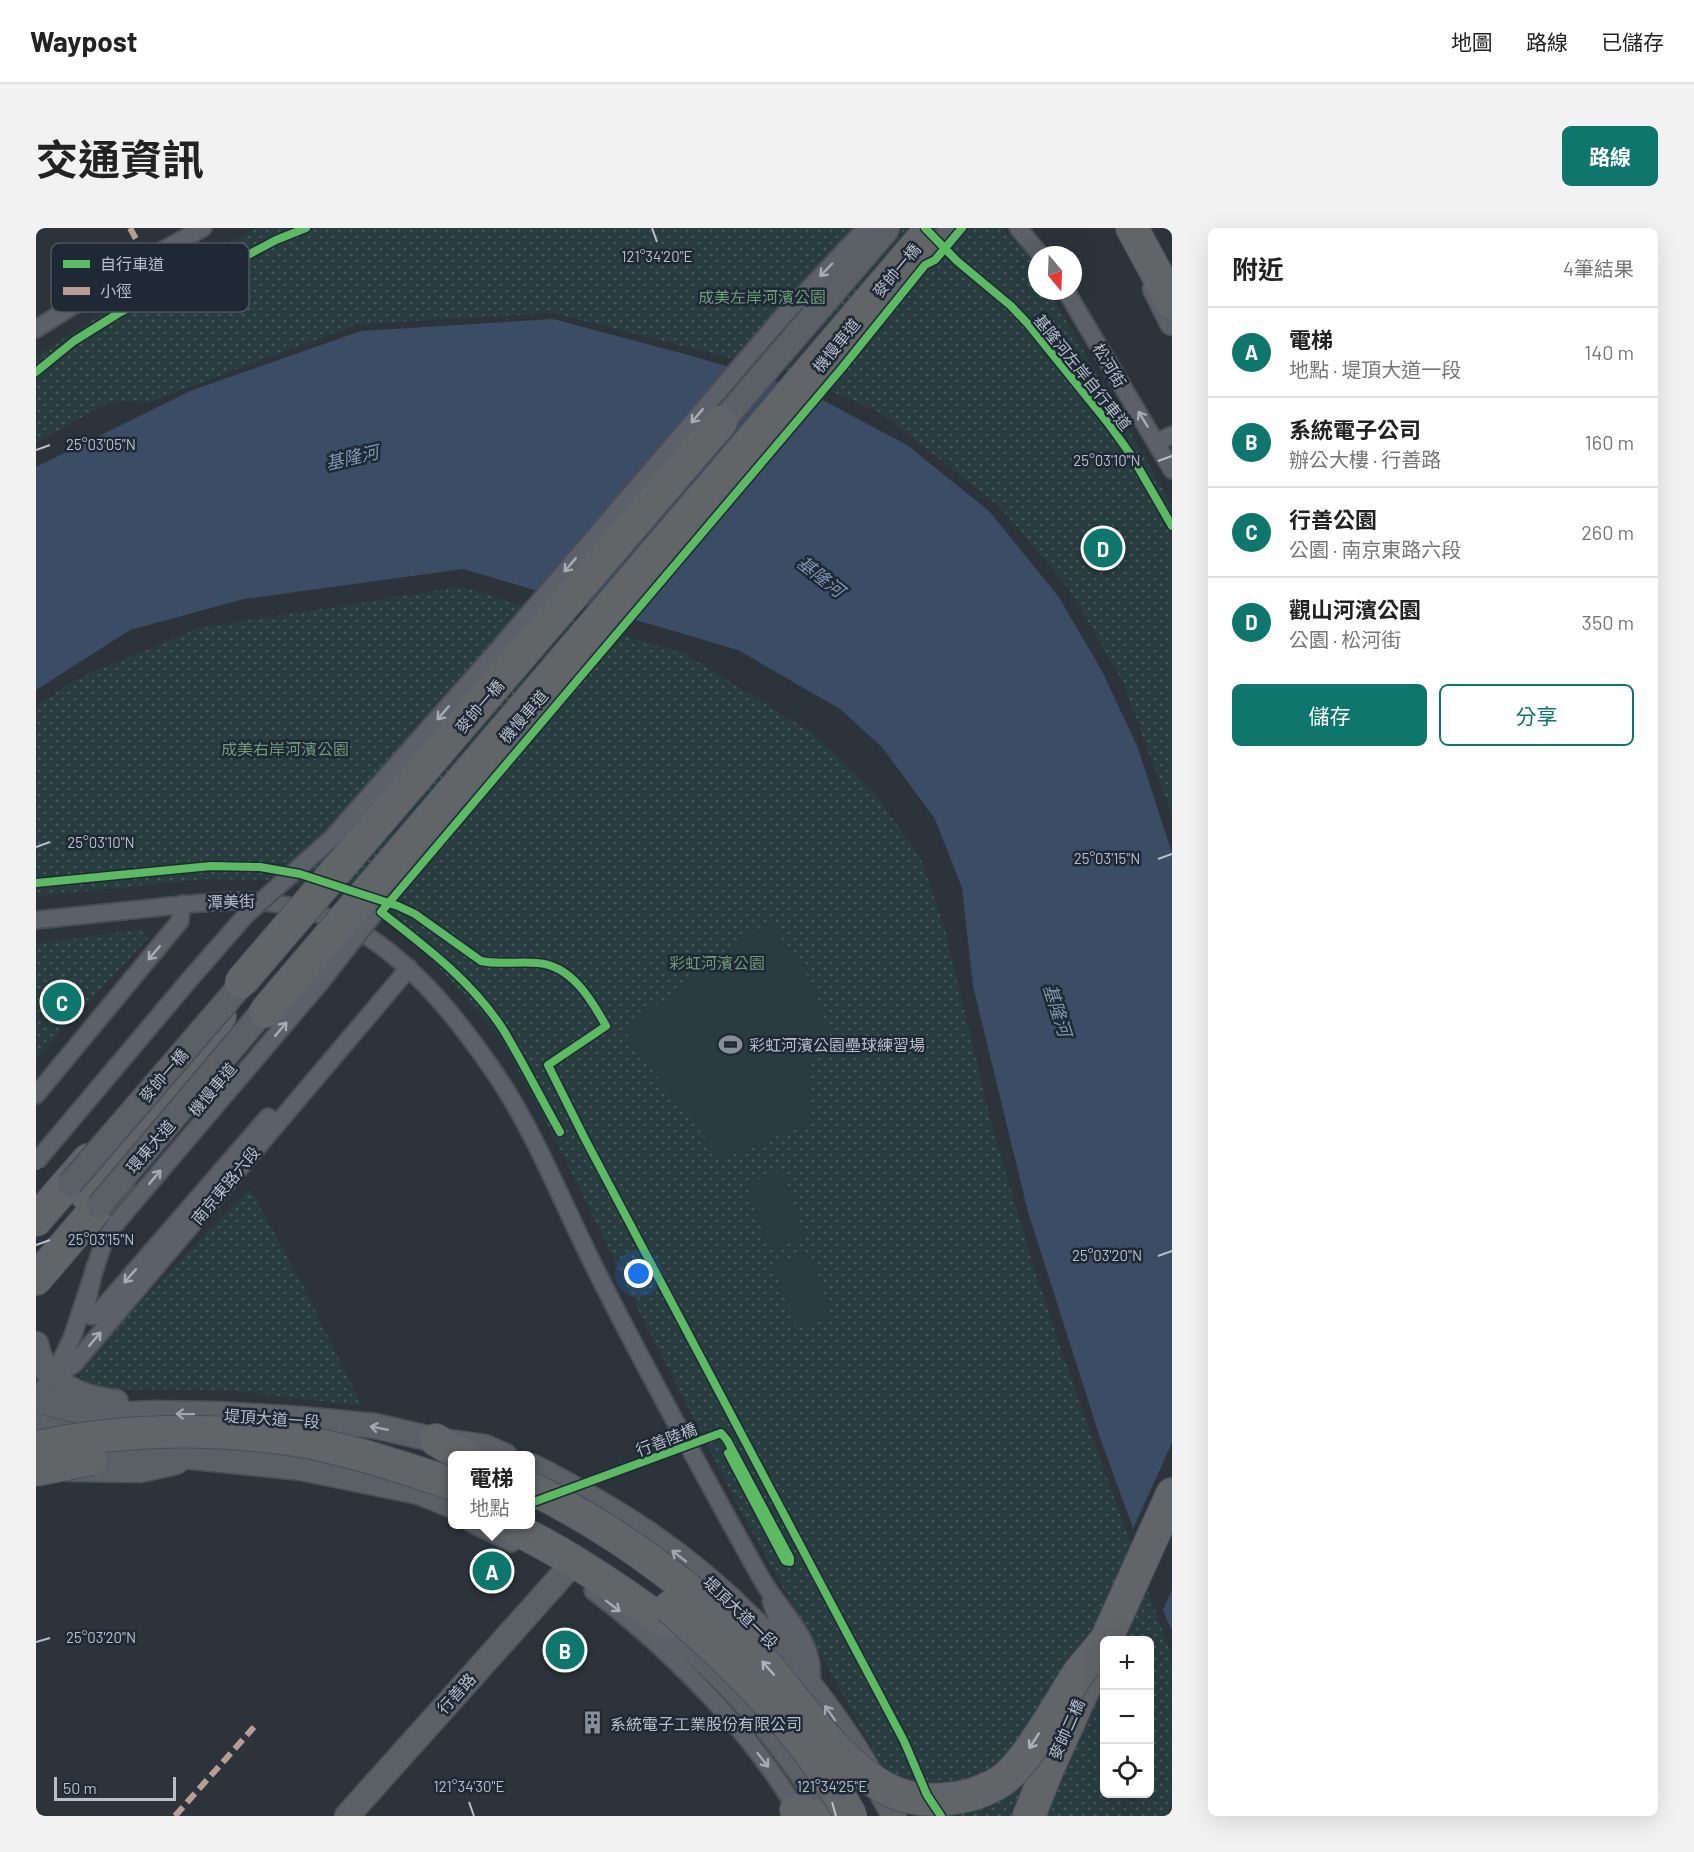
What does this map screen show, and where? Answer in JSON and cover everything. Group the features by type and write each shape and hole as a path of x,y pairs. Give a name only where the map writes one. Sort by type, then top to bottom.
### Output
{"highway":[{"name":"麥帥一橋","path":"241,982 888,228"},
{"path":"1132,228 1172,302"},
{"path":"1152,228 1172,266"},
{"name":"麥帥一橋","path":"265,1012 933,231"},
{"path":"36,1250 185,1076 241,982"},
{"path":"36,1221 241,982"},
{"path":"185,1076 265,1012"},
{"name":"環東大道","path":"36,1280 265,1012"},
{"path":"36,1448 113,1436 161,1432 221,1433 295,1440 377,1459 448,1482"},
{"path":"436,1440 456,1451"},
{"path":"36,1472 84,1460 157,1453 231,1453 311,1462 382,1476 448,1499"},
{"path":"535,1490 621,1539 687,1588 740,1635 832,1743 860,1771 890,1791 927,1800 964,1797 999,1783 1022,1761 1080,1671 1100,1648"},
{"name":"麥帥二橋","path":"1108,1636 1172,1494"},
{"path":"535,1522 607,1563 651,1594 669,1607 728,1660 783,1719 816,1761 851,1816"},
{"path":"515,1529 606,1581 665,1623 723,1676 777,1734 810,1778 832,1816"},
{"path":"1128,1636 1172,1541"},
{"name":"麥帥二橋","path":"1029,1816 1100,1653"},
{"name":"麥帥二橋","path":"1050,1816 1104,1690"}],"main road":[{"name":"麥帥一橋","path":"36,1221 888,228"},
{"path":"1124,228 1172,323"},
{"name":"麥帥一橋","path":"108,1214 351,907 933,231"},
{"path":"36,1280 108,1214"},
{"path":"36,1344 38,1354 52,1378 70,1390 99,1400 124,1403 153,1413"},
{"name":"堤頂大道一段","path":"36,1401 100,1416 153,1413 219,1414 375,1426 436,1440 485,1447 495,1451"},
{"path":"36,1426 132,1451 301,1468 419,1492 448,1504"},
{"path":"36,1472 58,1468 140,1470 195,1458"},
{"name":"堤頂大道一段","path":"535,1468 608,1507 660,1542 706,1577 760,1627 810,1684 871,1771 894,1816"},
{"path":"507,1529 611,1588 682,1639 746,1703 804,1775 832,1816"},
{"name":"行善路","path":"346,1816 566,1571"},
{"path":"678,1661 696,1667 751,1725 777,1740"},
{"path":"777,1740 794,1721 810,1684"}],"street":[{"path":"176,243 203,228"},
{"path":"36,1162 246,915 332,838 487,663 783,316 866,228"},
{"path":"1018,228 1033,246"},
{"name":"松河街","path":"1072,300 1164,439 1172,470"},
{"path":"36,329 63,312"},
{"name":"潭美街","path":"36,920 214,900 260,900 307,909 349,925 405,965 466,1032 516,1107 561,1195 589,1257 667,1408 765,1586 780,1627 810,1684"},
{"path":"36,1095 180,921 182,904"},
{"path":"95,1266 85,1311 90,1316 100,1311 405,965"},
{"name":"南京東路六段","path":"36,1396 52,1378 74,1364 405,965"},
{"path":"52,1378 72,1338 104,1241 108,1214"},
{"path":"382,1485 415,1504 448,1514"},
{"path":"482,1529 566,1571 626,1616 678,1661 728,1716 803,1814"}],"green space":[{"name":"成美左岸河濱公園","path":"257,228 1001,228 1028,254 1028,300 1054,300 1172,505 1172,816 1123,682 1069,589 1000,507 881,413 790,373 553,313 358,324 149,402 111,401 36,443 36,356 105,312 249,312 249,243 228,243"},
{"name":"彩虹河濱公園","path":"462,587 685,654 809,731 872,790 920,857 944,926 993,1130 1037,1278 1076,1393 1172,1657 1172,1816 910,1816 738,1506 551,1131 501,1038 430,957 384,920 334,895 281,880 206,879 36,896 36,706 75,680 199,628"},
{"name":"彩虹河濱公園壘球練習場","path":"769,920 807,975 823,1012 833,1048 808,1058 812,1122 722,1159 627,1039 628,1027"},
{"path":"142,929 148,938 36,1059 36,944"},
{"path":"782,1171 805,1237 769,1249 747,1183"},
{"path":"250,1189 302,1284 362,1406 229,1390 92,1389 75,1370"},
{"path":"810,1252 832,1317 797,1329 774,1264"}],"water":[{"name":"基隆河","path":"553,319 692,356 802,389 907,445 989,511 1058,596 1102,671 1138,748 1172,853 1172,1630 1100,1438 1028,1212 973,986 962,888 935,819 882,747 840,709 738,650 463,569 244,599 130,630 36,690 36,467 190,391 361,331"}],"pier":[{"path":"1172,1443 1172,1590 1161,1614 1131,1533"}],"marked path":[{"path":"130,228 138,243"},
{"path":"175,1816 254,1727"}],"cycle path":[{"path":"249,254 306,228"},
{"name":"基隆河左岸自行車道","path":"925,228 957,261 1011,306 1028,324 1131,455 1172,526"},
{"name":"機慢車道","path":"560,1132 492,1013 448,966 381,912 842,368 925,265 935,260 962,228"},
{"path":"36,372 74,341 121,312"},
{"path":"36,883 211,866 260,867 300,874 398,906 415,914 481,961 549,965 560,970 579,985 606,1026 548,1065 904,1741 927,1795 941,1816"},
{"name":"行善陸橋","path":"535,1502 721,1433 727,1440 790,1558 790,1562 785,1561 728,1453"}],"place":[{"name":"觀山河濱公園","path":"1103,548"},
{"name":"行善公園","path":"62,1002"},
{"name":"彩虹河濱公園壘球練習場","path":"731,1044"},
{"name":"電梯","path":"492,1571"},
{"name":"系統電子公司","path":"565,1650"},
{"name":"系統電子工業股份有限公司","path":"592,1723"}],"park label":[{"name":"成美右岸河濱公園","path":"285,748"}]}
